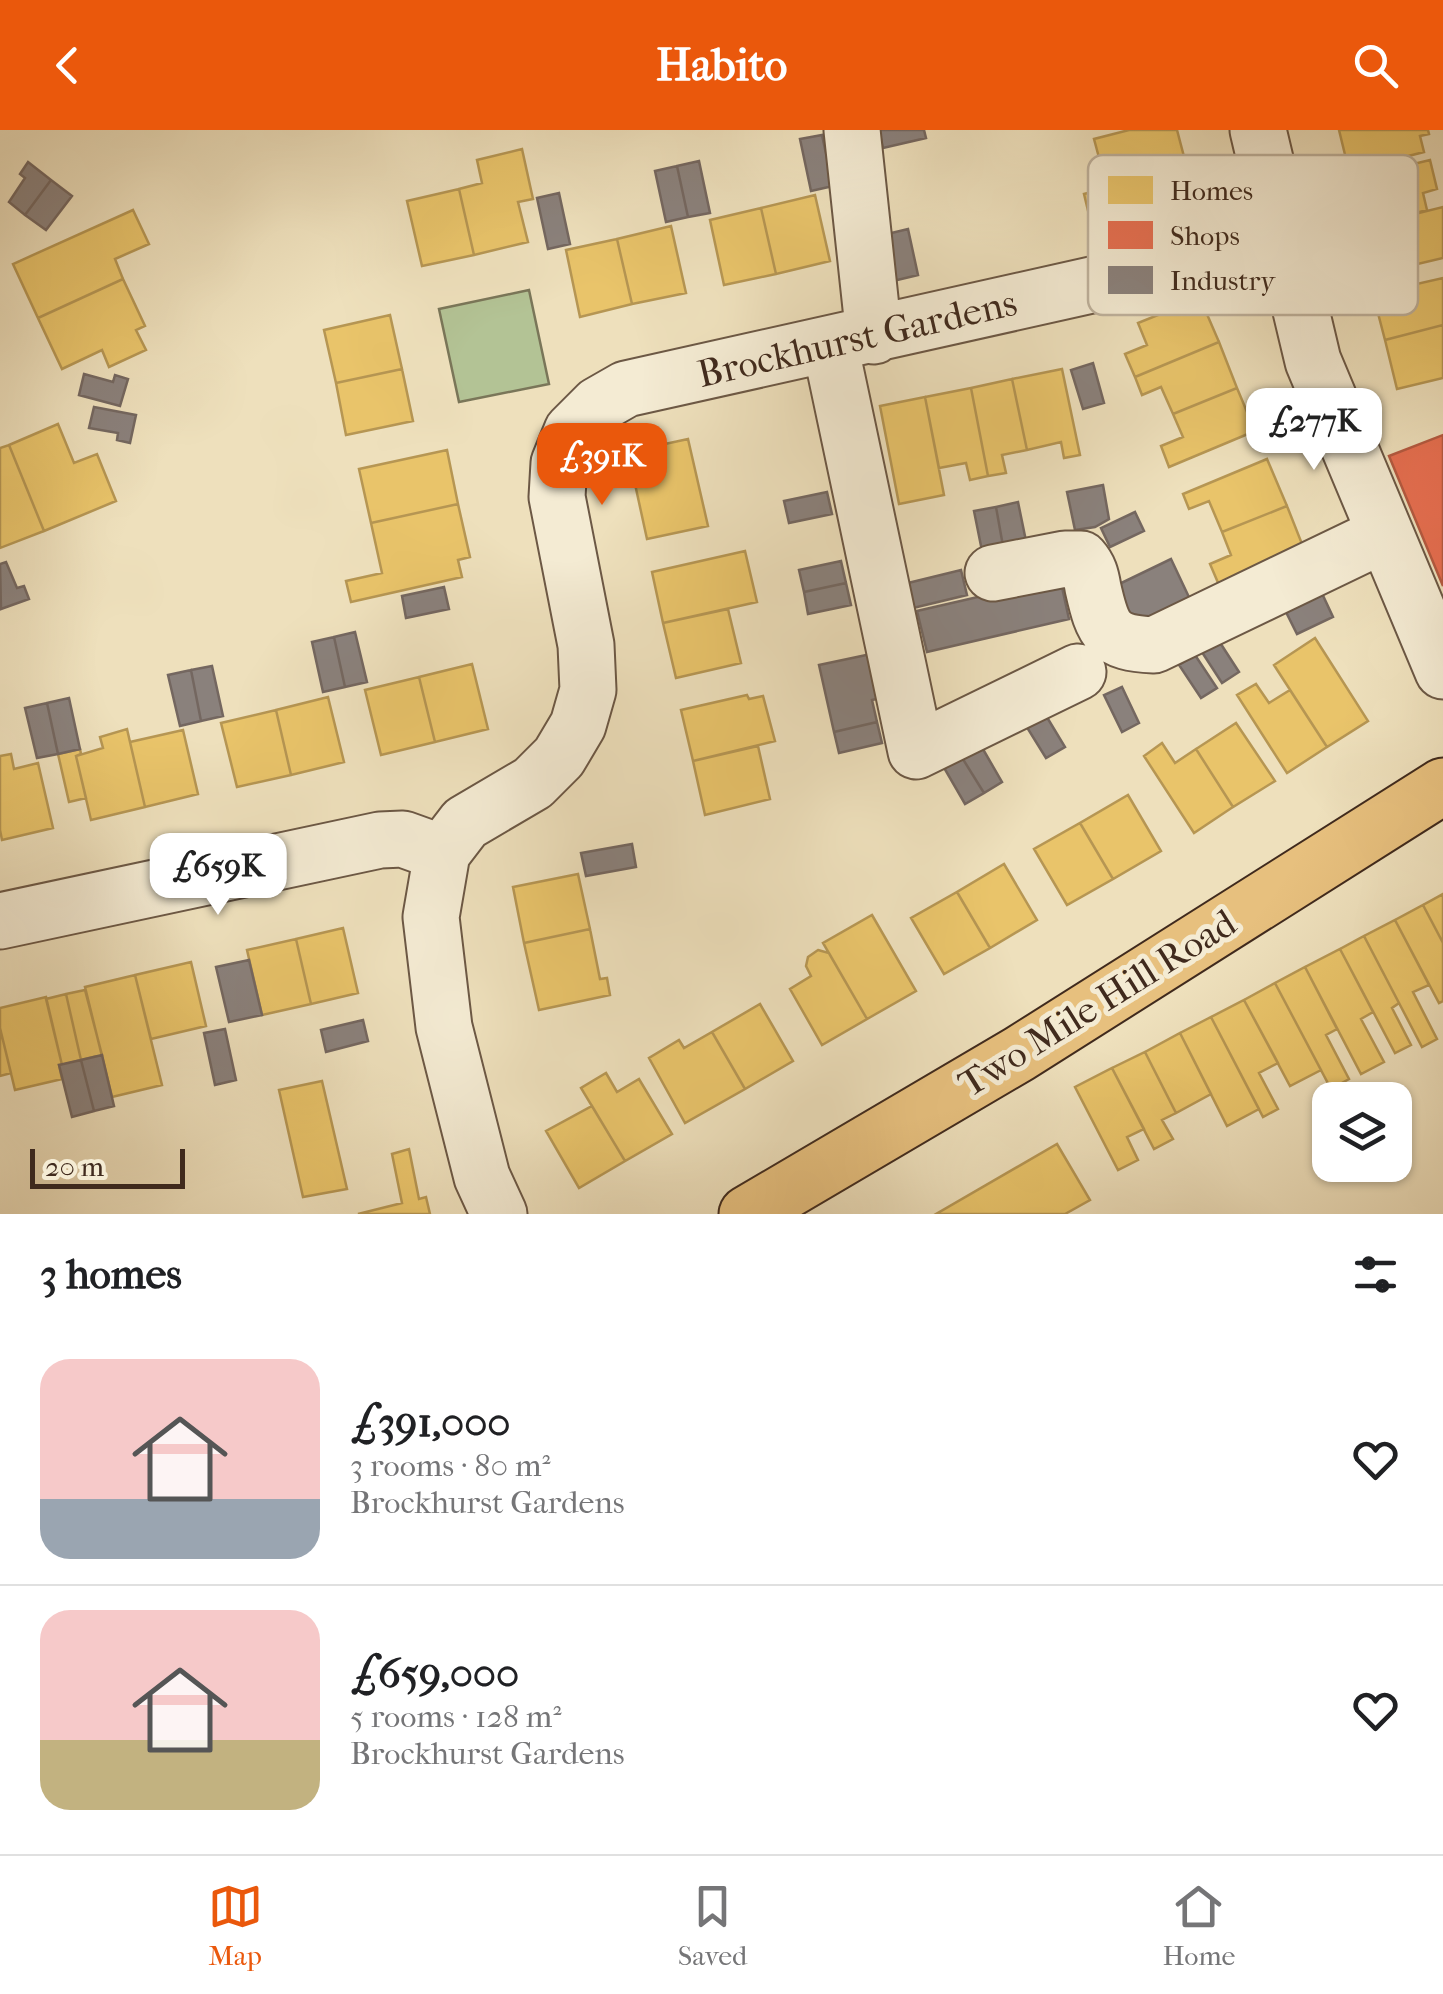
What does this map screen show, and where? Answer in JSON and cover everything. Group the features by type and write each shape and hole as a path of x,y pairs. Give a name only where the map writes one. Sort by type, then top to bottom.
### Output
{"main road":[{"name":"Two Mile Hill Road","path":"747,1214 1019,1054 1443,786"}],"street":[{"path":"852,130 852,340 916,751 1078,672"},
{"path":"1258,130 1264,155"},
{"name":"Brockhurst Gardens","path":"442,853 464,823 533,783 559,757 578,726 588,690 586,644 556,497 559,463 572,431 598,406 626,390 1088,286"},
{"path":"1302,315 1313,361 1443,671"},
{"path":"993,573 1081,560 1088,567 1108,632 1126,644 1154,645 1385,534"},
{"path":"0,921 380,840 403,839 442,853 431,917 444,1027 482,1177 499,1214"}],"green space":[{"path":"529,290 549,384 459,402 439,309"}],"building: Homes":[{"path":"1129,130 1177,130 1184,155 1098,155 1094,139"},
{"path":"1339,130 1428,130 1429,134 1420,136 1424,152 1345,155"},
{"path":"522,149 533,199 518,202 528,242 474,255 459,189 482,183 477,160"},
{"path":"1430,160 1437,189 1423,193 1427,210 1418,212 1418,163"},
{"path":"459,189 474,255 422,266 407,201"},
{"path":"815,195 830,261 776,274 761,208"},
{"path":"1443,207 1443,258 1418,264 1418,213"},
{"path":"761,208 776,274 724,285 710,220"},
{"path":"133,210 149,244 115,259 123,279 38,318 13,264"},
{"path":"671,226 686,293 632,304 617,239"},
{"path":"617,239 632,304 580,317 566,250"},
{"path":"1443,278 1443,325 1385,340 1378,315 1418,315 1418,284"},
{"path":"123,279 145,326 136,330 146,350 109,367 102,350 62,369 38,318"},
{"path":"390,315 402,369 336,383 324,330"},
{"path":"1158,315 1207,315 1219,342 1135,377 1125,354 1147,345 1138,323"},
{"path":"1443,325 1443,378 1397,389 1385,340"},
{"path":"1219,342 1237,388 1173,414 1161,387 1142,395 1135,377"},
{"path":"402,369 413,421 346,435 336,383"},
{"path":"1062,369 1080,455 1064,458 1061,442 1027,450 1012,379"},
{"path":"1012,379 1027,450 1002,455 1006,473 988,476 971,388"},
{"path":"971,388 988,476 970,480 966,463 939,468 925,397"},
{"path":"1237,388 1255,431 1169,467 1161,446 1183,437 1173,414"},
{"path":"925,397 944,495 899,504 880,406"},
{"path":"58,424 74,463 97,454 116,501 44,531 9,445"},
{"path":"688,439 708,526 647,539 628,452"},
{"path":"9,445 44,531 0,548 0,448"},
{"path":"447,450 458,504 371,523 359,469"},
{"path":"1267,459 1287,506 1222,532 1209,501 1189,509 1183,494"},
{"path":"458,504 470,557 458,560 462,577 351,602 346,581 382,573 371,523"},
{"path":"1287,506 1304,549 1219,585 1210,564 1231,555 1222,532"},
{"path":"745,551 757,602 663,623 652,572"},
{"path":"728,609 741,663 676,678 663,623"},
{"path":"1315,638 1368,721 1327,747 1274,665"},
{"path":"472,664 488,729 435,742 419,677"},
{"path":"419,677 435,742 381,755 365,690"},
{"path":"1256,684 1269,703 1290,690 1327,747 1287,773 1237,695"},
{"path":"747,695 749,699 763,696 775,741 693,761 681,710"},
{"path":"328,697 344,762 291,775 276,710"},
{"path":"276,710 291,775 237,787 221,723"},
{"path":"1236,723 1275,781 1233,807 1196,749"},
{"path":"127,729 145,807 91,820 76,756 103,748 100,737"},
{"path":"183,730 198,794 145,807 130,742"},
{"path":"1162,743 1175,763 1196,749 1233,807 1194,833 1144,756"},
{"path":"758,746 770,799 705,815 693,761"},
{"path":"80,749 81,754 76,756 86,798 69,802 58,754"},
{"path":"11,754 14,769 38,763 53,828 2,840 0,756"},
{"path":"1128,795 1161,851 1113,879 1080,823"},
{"path":"1080,823 1113,879 1067,905 1034,849"},
{"path":"1004,864 1037,920 990,948 957,892"},
{"path":"578,874 590,929 524,943 513,887"},
{"path":"957,892 990,948 944,974 911,918"},
{"path":"1443,894 1443,943 1423,905"},
{"path":"1423,905 1443,943 1443,1001 1439,1003 1395,920"},
{"path":"872,915 916,991 867,1019 823,943"},
{"path":"1395,920 1429,985 1413,992 1437,1039 1422,1047 1364,936"},
{"path":"343,928 358,993 311,1004 296,939"},
{"path":"590,929 600,979 607,978 610,995 539,1010 524,943"},
{"path":"1364,936 1399,1003 1392,1008 1411,1045 1395,1053 1340,949"},
{"path":"296,939 311,1004 262,1015 247,950"},
{"path":"1340,949 1373,1012 1361,1019 1384,1062 1361,1074 1305,967"},
{"path":"818,950 829,953 867,1019 822,1045 790,989 811,976 806,966 808,957"},
{"path":"191,962 206,1026 151,1039 135,975"},
{"path":"1305,967 1337,1029 1326,1035 1349,1079 1327,1082 1275,983"},
{"path":"135,975 162,1085 112,1097 85,987"},
{"path":"1275,983 1321,1070 1290,1086 1244,1000"},
{"path":"85,990 102,1055 81,1060 66,994"},
{"path":"66,994 81,1060 62,1065 46,999"},
{"path":"46,997 62,1079 15,1090 0,1028 0,1008"},
{"path":"1244,1000 1278,1063 1259,1073 1278,1109 1263,1117 1211,1017"},
{"path":"760,1004 793,1061 745,1089 712,1032"},
{"path":"1211,1017 1259,1109 1227,1126 1180,1033"},
{"path":"0,1028 11,1073 0,1076"},
{"path":"712,1032 745,1089 685,1123 649,1058 679,1040 684,1048"},
{"path":"1180,1033 1211,1094 1176,1113 1145,1052"},
{"path":"1145,1052 1176,1113 1162,1120 1173,1139 1154,1149 1112,1068"},
{"path":"1112,1068 1144,1129 1127,1137 1138,1160 1118,1170 1075,1087"},
{"path":"606,1073 617,1092 639,1079 672,1134 625,1161 581,1088"},
{"path":"322,1081 347,1189 303,1197 279,1090"},
{"path":"592,1106 625,1161 579,1188 546,1131"},
{"path":"1057,1144 1090,1200 1065,1214 936,1214"},
{"path":"409,1149 419,1199 426,1197 430,1214 358,1214 402,1203 392,1154"}],"building: Shops":[{"path":"1443,435 1443,586 1389,456"}],"building: Industry":[{"path":"879,130 924,130 926,138 883,148"},
{"path":"822,135 833,186 811,191 800,139"},
{"path":"699,161 710,213 688,217 677,166"},
{"path":"28,162 51,180 25,215 9,202 25,178 20,174"},
{"path":"677,166 688,217 666,222 655,171"},
{"path":"51,180 72,196 46,230 25,215"},
{"path":"559,193 570,244 548,249 537,198"},
{"path":"908,229 918,275 889,282 879,236"},
{"path":"1093,363 1104,403 1083,409 1071,370"},
{"path":"84,374 113,382 115,375 128,379 120,406 79,395"},
{"path":"94,407 136,415 130,443 117,440 118,433 89,428"},
{"path":"1103,485 1109,519 1095,527 1075,530 1067,492"},
{"path":"827,492 832,514 789,523 784,501"},
{"path":"1018,502 1026,541 1003,546 996,507"},
{"path":"996,507 1003,546 982,551 974,511"},
{"path":"1135,512 1144,531 1110,547 1101,528"},
{"path":"1171,559 1195,610 1126,628 1113,587"},
{"path":"841,561 846,583 804,592 799,570"},
{"path":"6,562 17,588 24,586 29,599 1,609 0,564"},
{"path":"961,570 967,595 909,609 904,584"},
{"path":"1060,578 1069,619 927,652 917,611"},
{"path":"846,583 851,605 808,614 804,592"},
{"path":"444,587 449,609 406,618 402,596"},
{"path":"1319,587 1333,617 1297,634 1282,604"},
{"path":"355,632 367,682 345,687 334,637"},
{"path":"334,637 345,687 323,692 312,642"},
{"path":"1217,638 1239,672 1222,683 1200,649"},
{"path":"871,654 881,698 872,700 877,722 834,732 819,665"},
{"path":"1195,655 1217,688 1201,698 1179,665"},
{"path":"212,666 223,716 201,721 191,670"},
{"path":"191,670 201,721 180,726 168,675"},
{"path":"1122,687 1139,723 1122,732 1104,695"},
{"path":"69,698 80,749 58,754 47,703"},
{"path":"47,703 58,754 37,758 25,708"},
{"path":"1042,709 1065,747 1046,758 1023,721"},
{"path":"877,722 882,743 839,753 834,732"},
{"path":"980,744 1002,782 984,793 961,756"},
{"path":"961,756 984,793 965,804 943,766"},
{"path":"632,844 636,867 586,876 581,853"},
{"path":"249,960 262,1015 229,1022 216,967"},
{"path":"363,1020 368,1041 326,1052 321,1030"},
{"path":"225,1029 236,1080 215,1085 204,1033"},
{"path":"102,1055 114,1106 94,1111 81,1060"},
{"path":"81,1060 94,1111 72,1117 59,1065"}]}
